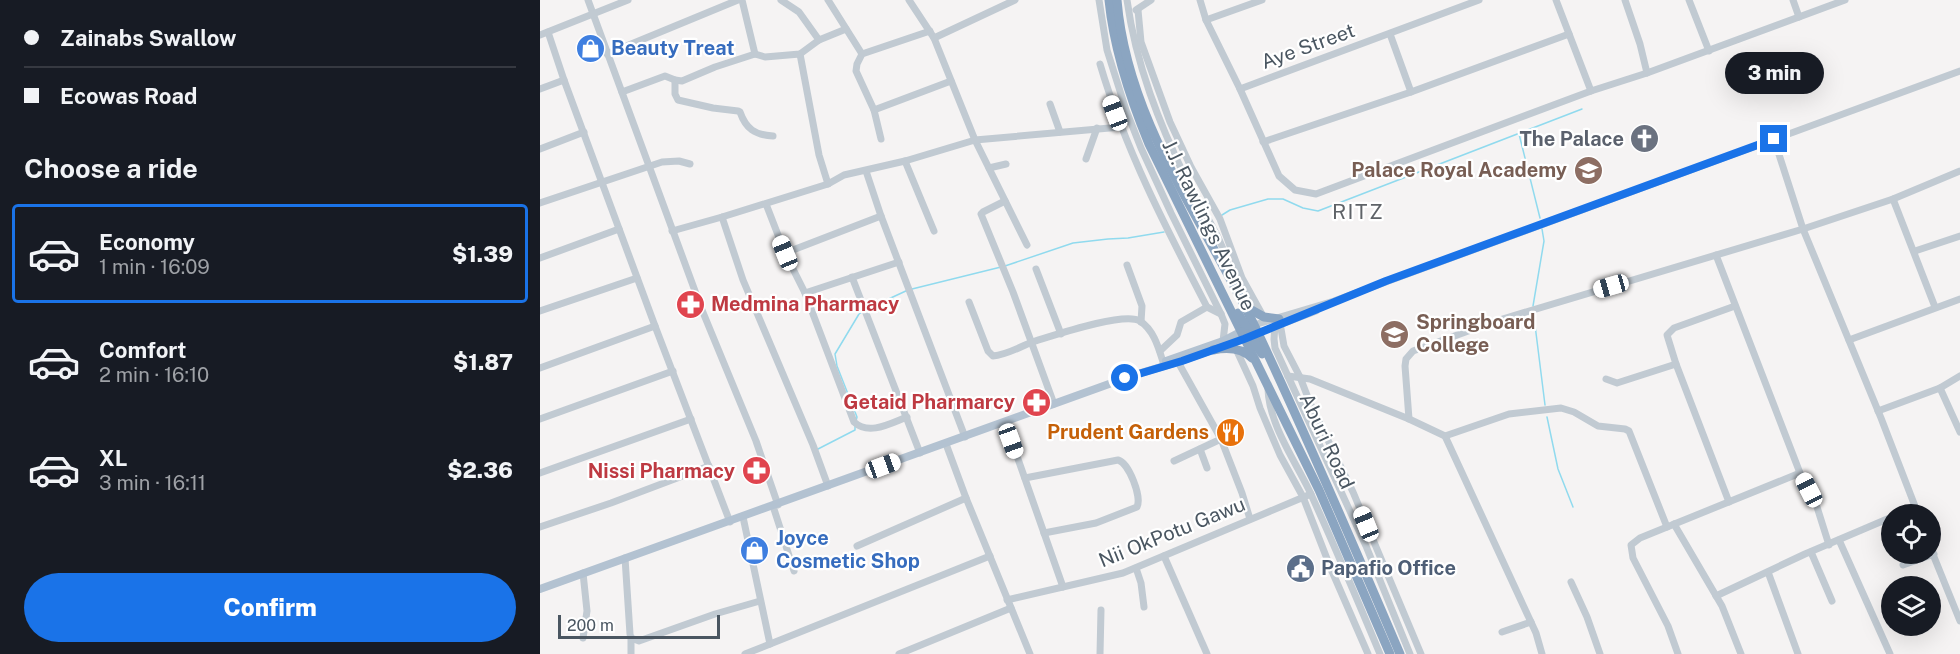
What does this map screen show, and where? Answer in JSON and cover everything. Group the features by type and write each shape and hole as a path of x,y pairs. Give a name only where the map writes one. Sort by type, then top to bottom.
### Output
{"highway":[{"name":"J.J. Rawlings Avenue","path":"1109,0 1117,51 1158,173 1222,293 1249,332 1255,361 1319,490 1353,578 1390,654"},
{"name":"J.J. Rawlings Avenue","path":"1118,0 1126,50 1139,76 1142,104 1157,142 1229,278"},
{"name":"Aburi Road","path":"1229,278 1242,303 1249,332 1271,361 1334,488 1400,654"},
{"path":"1242,303 1254,313 1281,322"},
{"path":"1213,350 1225,347 1236,349 1248,354 1255,361"}],"main road":[{"path":"540,589 775,506 1249,332"},
{"path":"1162,365 1213,350 1249,332"}],"street":[{"path":"588,0 716,348 756,441 794,571"},
{"path":"540,35 628,0"},
{"path":"607,54 740,0 755,54"},
{"path":"780,0 799,12 819,40"},
{"path":"828,0 862,54"},
{"path":"909,0 932,34 975,140 1027,244"},
{"path":"881,139 874,110 856,71 856,64 862,54 932,34 1015,0"},
{"path":"1099,0 1107,50 1118,89 1141,148 1158,173 1221,314 1225,324 1223,340"},
{"path":"1127,0 1139,76"},
{"path":"1129,12 1138,10 1151,0"},
{"path":"1200,0 1206,20 1240,88 1279,176 1294,190 1316,194 1591,91 1709,51 1845,0"},
{"path":"1206,20 1262,0"},
{"name":"Aye Street","path":"1240,88 1479,0"},
{"path":"1557,0 1591,91"},
{"path":"1625,0 1647,73"},
{"path":"1689,0 1709,51"},
{"path":"1793,0 1799,17"},
{"path":"1138,10 1142,42 1170,122 1220,219 1242,278 1264,317"},
{"path":"621,92 659,77 665,76 682,81 755,54 765,57 800,54 819,40 846,28"},
{"path":"548,32 637,278 730,522"},
{"path":"1390,34 1412,92"},
{"path":"1263,142 1412,92 1569,34"},
{"path":"800,54 819,155 828,184"},
{"path":"1100,64 1110,99 1144,182 1207,307 1221,314"},
{"path":"1249,332 1960,71"},
{"path":"540,89 564,80"},
{"path":"675,80 675,94 678,100 725,111 738,111 752,132 773,136"},
{"path":"874,110 951,81"},
{"path":"1050,104 1060,132"},
{"path":"672,231 828,184 844,175 905,161 975,140 1121,127"},
{"path":"1086,159 1097,128"},
{"path":"540,148 584,132"},
{"path":"1774,139 1803,230 1878,411 1913,504"},
{"path":"540,203 649,165 679,161 690,164"},
{"path":"905,161 934,231"},
{"path":"989,168 1006,164"},
{"path":"867,171 881,216 965,437"},
{"path":"1408,419 1405,366 1406,359 1413,351 1496,321 1803,230 1893,199 1960,171"},
{"path":"1893,199 1935,307"},
{"path":"1005,201 981,214 1054,404"},
{"path":"766,204 785,253 805,293 857,424 865,429 873,428 907,417"},
{"path":"785,253 881,216"},
{"path":"722,217 743,280 828,486"},
{"path":"540,258 619,229"},
{"path":"1915,251 1960,236"},
{"path":"1716,255 1800,473 1817,507 1829,545"},
{"path":"805,293 898,262"},
{"path":"1127,265 1142,306 1141,322"},
{"path":"1036,269 1061,334"},
{"path":"852,277 920,453"},
{"path":"540,311 637,278"},
{"path":"1849,340 1960,299"},
{"path":"969,302 990,354 996,356 1061,334 1123,318 1141,322 1155,339 1162,365"},
{"path":"1729,502 1667,335 1669,331 1735,306"},
{"path":"1160,351 1177,335 1181,322 1207,307"},
{"path":"1281,322 1274,339 1275,348 1334,488 1410,654"},
{"path":"1281,322 1284,346 1353,492 1407,618 1418,654"},
{"path":"540,368 655,326"},
{"path":"1236,349 1253,386 1275,445 1307,495 1353,578 1372,650"},
{"path":"1178,362 1221,439 1250,519"},
{"path":"1606,379 1617,383 1676,364"},
{"path":"540,420 673,371"},
{"path":"1288,376 1310,379 1445,436 1531,622 1542,654"},
{"path":"1878,411 1940,388 1960,376"},
{"path":"1268,387 1270,406 1307,495 1331,569 1372,650 1380,654"},
{"path":"1940,388 1960,432"},
{"path":"1445,436 1509,414 1561,408 1574,412 1598,426 1629,431 1670,525 1728,617 1741,654"},
{"path":"540,464 542,472 691,419"},
{"path":"1005,422 1063,587"},
{"path":"1174,461 1221,439"},
{"path":"946,444 1030,654"},
{"path":"1200,449 1207,468"},
{"path":"1025,478 1118,460 1124,462 1128,467 1139,500 1137,507 1096,523 1044,533"},
{"path":"540,526 611,503 709,466"},
{"path":"1678,654 1668,626 1631,552 1631,546 1635,541 1670,525 1800,473"},
{"name":"Nii OkPotu Gawu","path":"1007,600 1112,576 1136,568 1307,495"},
{"path":"857,546 966,498"},
{"path":"743,517 770,644"},
{"path":"1716,596 1881,522"},
{"path":"1839,540 1890,654"},
{"path":"1811,552 1832,601"},
{"path":"744,654 990,556"},
{"path":"1164,556 1207,654"},
{"path":"625,558 631,638 630,654"},
{"path":"1903,566 1907,564"},
{"path":"1938,564 1960,621"},
{"path":"1136,568 1141,583 1144,607"},
{"path":"1768,572 1798,654"},
{"path":"583,573 587,611 583,638"},
{"path":"1571,582 1600,654"},
{"path":"631,638 639,641 715,614 760,602"},
{"path":"899,654 1011,608"},
{"path":"1100,654 1101,610"},
{"path":"1397,623 1407,618"},
{"path":"1502,632 1531,622"}],"waterway":[{"path":"1222,215 1230,210 1268,199 1283,199 1303,208 1318,211 1582,109"},
{"path":"1519,134 1540,218"},
{"path":"1533,306 1544,241 1542,229"},
{"path":"1005,266 1073,243 1164,232"},
{"path":"912,289 1001,267"},
{"path":"869,308 908,290"},
{"path":"856,421 857,417 837,366 835,354 862,312"},
{"path":"1534,317 1545,405"},
{"path":"1547,417 1558,469 1573,507"},
{"path":"818,449 855,430 855,426"}],"place":[{"name":"Beauty Treat","path":"590,48"},
{"name":"The Palace","path":"1645,139"},
{"name":"Palace Royal Academy","path":"1588,170"},
{"name":"Medmina Pharmacy","path":"690,304"},
{"name":"Springboard College","path":"1395,334"},
{"name":"Getaid Pharmarcy","path":"1036,402"},
{"name":"Prudent Gardens","path":"1230,432"},
{"name":"Nissi Pharmacy","path":"756,471"},
{"name":"Joyce Cosmetic Shop","path":"755,550"},
{"name":"Papafio Office","path":"1300,568"}],"district":[{"name":"RITZ","path":"1358,211"}],"route":[{"path":"1125,378 1244,339 1386,281 1774,139"}]}
